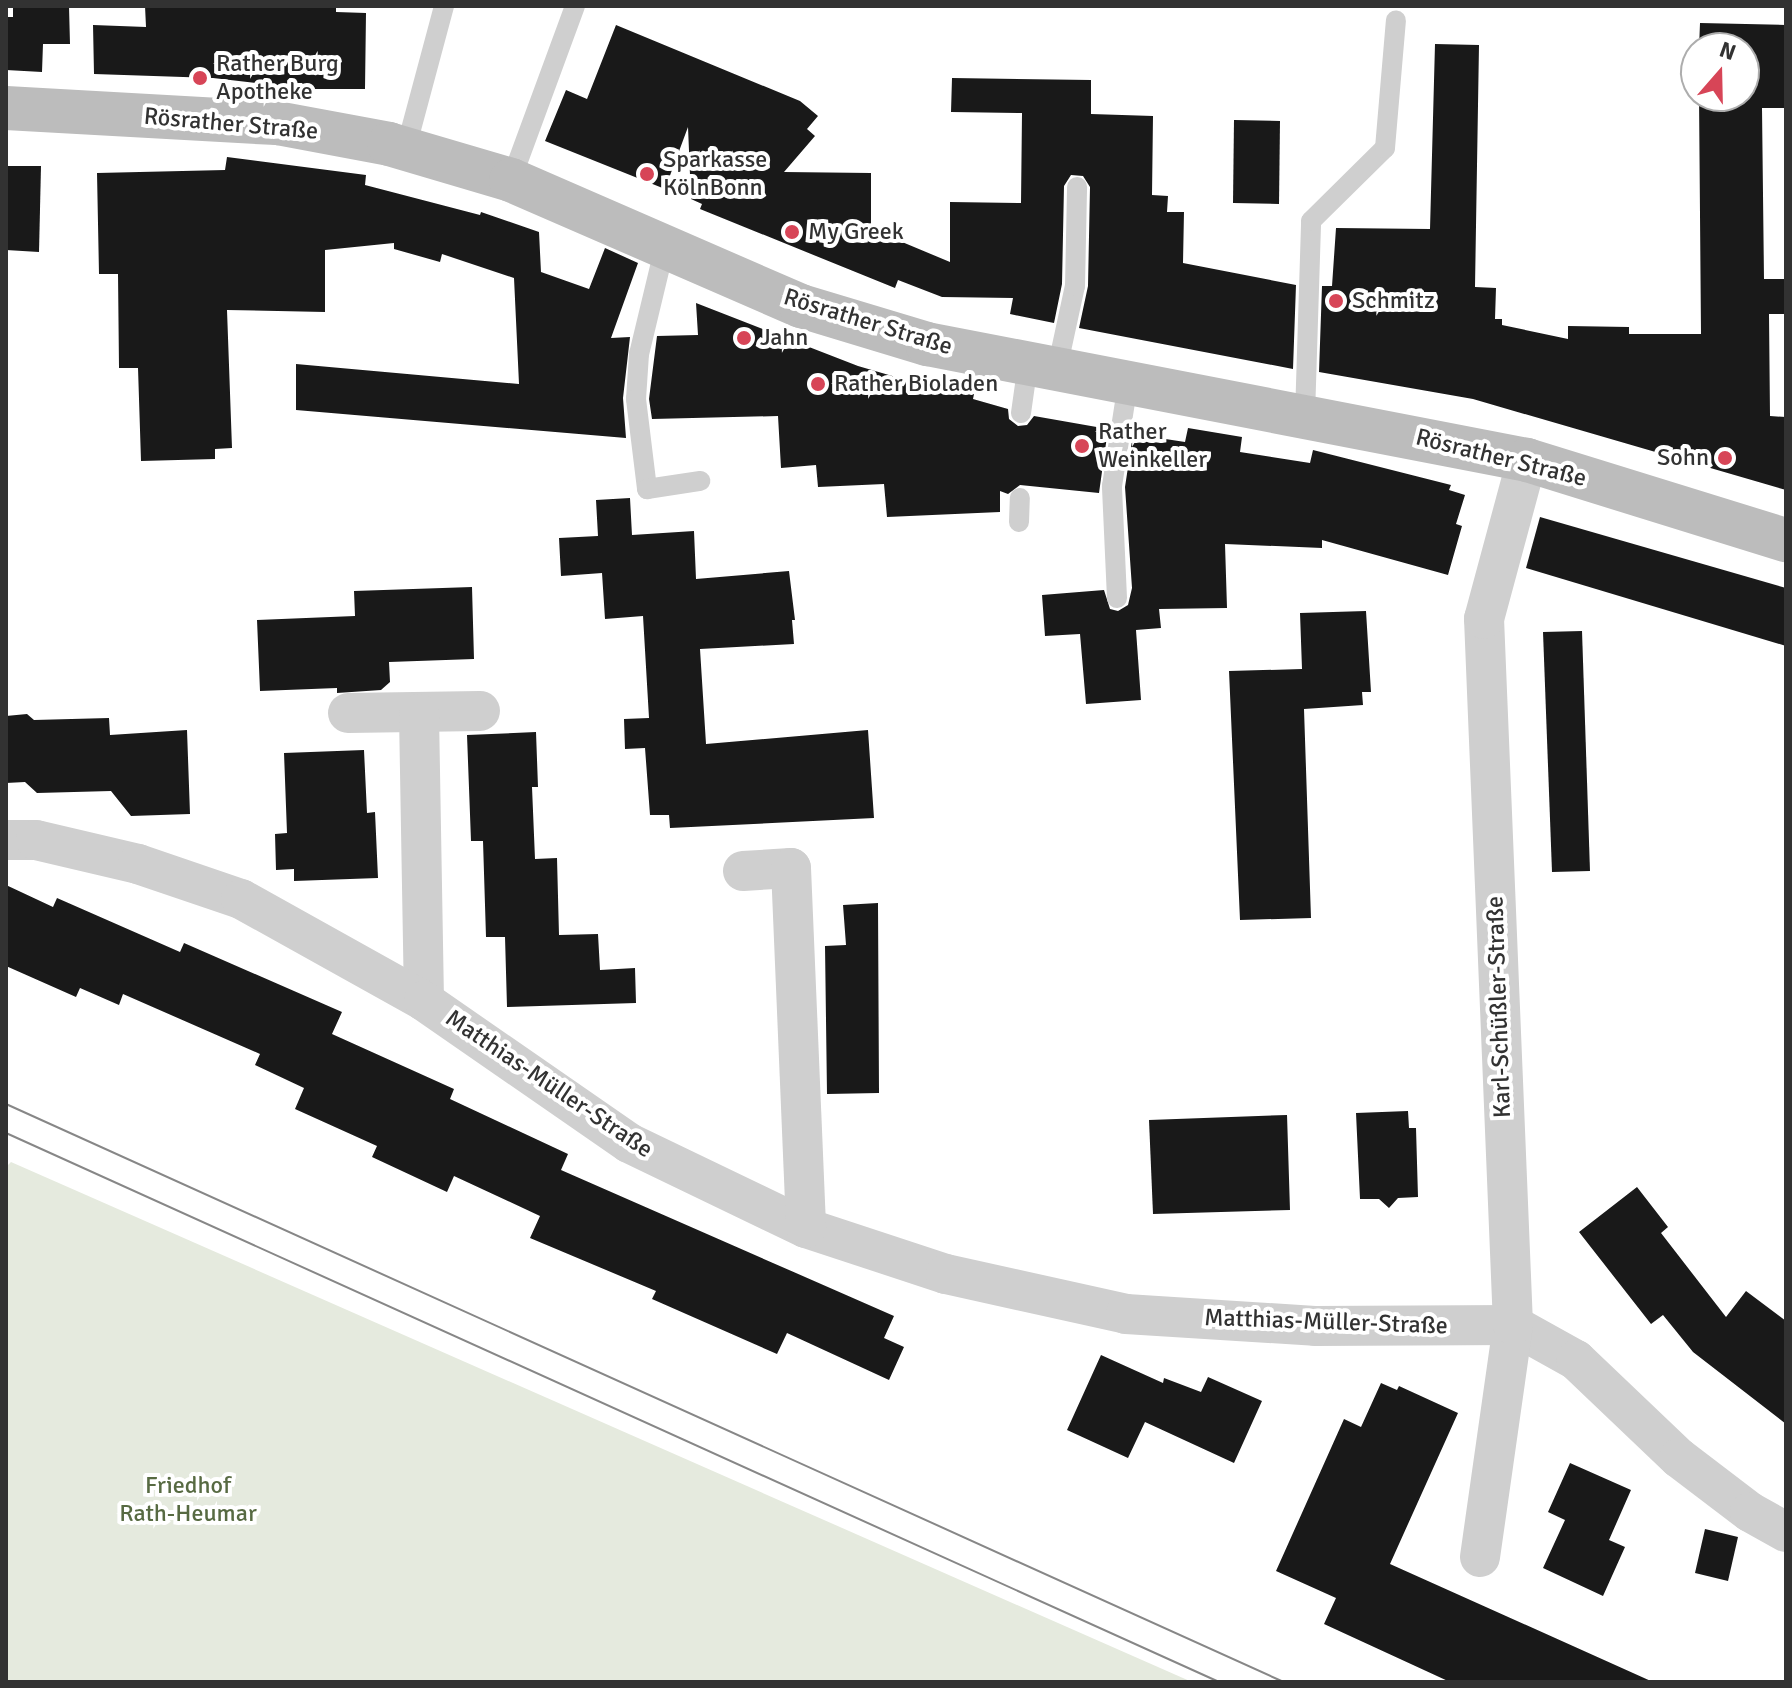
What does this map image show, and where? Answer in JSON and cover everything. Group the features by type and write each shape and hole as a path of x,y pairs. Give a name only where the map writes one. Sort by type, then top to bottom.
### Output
{"main road":[{"name":"Rösrather Straße","path":"6,108 277,123 406,148 511,180 801,306 927,344 1527,460 1786,540"}],"street":[{"name":"Karl-Schüßler-Straße","path":"1480,1557 1513,1325 1484,619 1527,460"},
{"path":"348,713 480,711"},
{"name":"Matthias-Müller-Straße","path":"419,714 424,1001"},
{"name":"Matthias-Müller-Straße","path":"6,840 36,840 138,864 241,899 424,1001 629,1143 806,1228 946,1274 1126,1314 1315,1326 1513,1325 1576,1360 1679,1458 1750,1512 1786,1532"},
{"path":"743,871 791,868 806,1228"}],"lane":[{"path":"406,148 444,6"},
{"path":"511,180 575,6"},
{"path":"1305,416 1311,221 1385,148 1396,20"},
{"path":"1021,413 1075,286 1077,187"},
{"path":"665,246 638,369 636,399 647,489 700,481"},
{"path":"1117,598 1112,486 1128,383"},
{"path":"1019,522 1020,498"}],"green space":[{"name":"Friedhof Rath-Heumar","path":"11,1162 1192,1682 6,1682 6,1167"}],"building":[{"path":"13,6 69,6 70,44 43,44 42,72 6,70 6,17 13,17"},
{"path":"145,6 336,6 336,12 366,13 365,89 306,89 213,78 94,74 93,25 146,27"},
{"path":"1700,23 1786,25 1786,108 1762,108 1764,279 1786,279 1786,314 1769,314 1770,416 1786,417 1786,490 1473,399 1319,372 1322,286 1332,286 1336,228 1430,229 1435,44 1479,45 1475,287 1496,288 1495,319 1502,319 1502,325 1568,339 1568,326 1629,327 1629,334 1701,334 1699,112 1760,112 1760,32 1700,32"},
{"path":"616,25 800,101 818,116 807,129 815,136 784,172 871,173 871,229 950,262 950,202 1021,203 1022,113 951,112 952,78 1091,80 1091,114 1153,116 1152,195 1168,196 1167,212 1184,212 1183,263 1296,285 1293,369 1079,328 1088,286 1090,187 1083,176 1071,175 1064,186 1062,284 1054,323 1010,314 1013,298 942,297 898,280 895,288 700,209 702,204 691,199 688,127 665,189 545,141 566,90 587,99"},
{"path":"1234,120 1280,121 1279,204 1233,203"},
{"path":"227,157 366,175 365,185 480,215 481,212 539,232 541,272 589,289 605,248 638,263 611,338 630,337 623,398 626,438 296,410 296,364 519,384 514,278 442,254 440,262 394,249 394,243 325,250 325,312 227,310 232,448 215,449 215,459 141,461 138,368 119,368 118,274 99,274 97,173 225,170"},
{"path":"6,166 41,166 39,252 6,250"},
{"path":"696,303 858,366 930,387 932,383 974,394 973,399 1008,409 1009,419 1018,426 1027,425 1034,416 1108,429 1099,493 1020,485 1008,494 1000,491 1000,512 887,517 884,484 818,487 816,465 781,468 778,416 652,419 649,399 657,336 698,335"},
{"path":"1188,428 1242,437 1240,452 1310,463 1313,450 1451,485 1449,490 1465,495 1456,524 1462,526 1448,575 1322,540 1322,548 1225,544 1227,608 1159,609 1161,628 1136,630 1141,700 1086,704 1080,634 1045,636 1042,595 1104,590 1110,609 1118,611 1128,605 1132,588 1125,487 1133,434 1185,442"},
{"path":"630,498 632,535 694,531 696,579 789,571 795,620 792,620 794,644 700,649 706,744 868,730 874,818 670,828 669,815 650,815 645,748 625,749 624,719 649,718 643,616 605,619 602,573 561,576 559,538 598,536 596,500"},
{"path":"1540,517 1786,588 1786,646 1526,568"},
{"path":"472,587 474,659 389,662 390,682 381,690 337,693 337,688 260,691 257,620 355,616 354,591"},
{"path":"1366,611 1371,692 1362,692 1363,705 1304,709 1311,918 1240,920 1229,671 1302,669 1300,613"},
{"path":"1582,631 1590,871 1552,872 1543,632"},
{"path":"27,714 34,720 109,718 110,735 187,730 190,814 131,816 111,791 37,793 25,782 6,783 6,716"},
{"path":"536,732 538,787 532,787 535,859 557,858 559,935 598,934 600,970 635,968 636,1003 507,1007 505,937 486,937 483,841 471,841 467,735"},
{"path":"364,750 367,813 375,812 378,878 294,881 294,869 276,870 275,834 287,833 284,753"},
{"path":"6,885 53,907 57,898 180,952 184,943 342,1012 332,1034 454,1089 450,1099 568,1154 561,1170 894,1316 884,1338 904,1347 889,1380 787,1333 777,1354 652,1299 656,1291 530,1238 540,1216 454,1176 447,1192 372,1157 377,1146 295,1109 304,1088 255,1065 260,1054 123,994 119,1005 80,988 76,997 6,966"},
{"path":"878,903 879,1093 827,1094 825,946 846,945 843,905"},
{"path":"1408,1111 1409,1128 1416,1128 1418,1197 1398,1198 1389,1208 1379,1199 1360,1199 1356,1113"},
{"path":"1287,1115 1290,1210 1153,1214 1149,1120"},
{"path":"1637,1187 1668,1227 1661,1233 1726,1317 1746,1291 1786,1321 1786,1424 1693,1352 1663,1315 1651,1324 1579,1232"},
{"path":"1101,1355 1163,1383 1164,1378 1201,1392 1208,1377 1262,1401 1234,1463 1145,1422 1128,1458 1067,1430"},
{"path":"1381,1383 1397,1390 1399,1386 1458,1413 1390,1564 1653,1682 1450,1682 1324,1624 1336,1598 1276,1571 1344,1419 1361,1427"},
{"path":"1570,1463 1631,1490 1609,1540 1625,1547 1603,1596 1543,1568 1565,1520 1548,1512"},
{"path":"1705,1529 1738,1537 1728,1581 1695,1573"}],"tram line":[{"path":"6,1104 1284,1682"},
{"path":"6,1133 1219,1682"}],"place":[{"name":"Rather Burg Apotheke","path":"200,78"},
{"name":"Sparkasse KölnBonn","path":"647,174"},
{"name":"My Greek","path":"792,232"},
{"name":"Schmitz","path":"1336,301"},
{"name":"Jahn","path":"744,338"},
{"name":"Rather Bioladen","path":"818,384"},
{"name":"Rather Weinkeller","path":"1082,446"},
{"name":"Sohn","path":"1725,458"}]}
